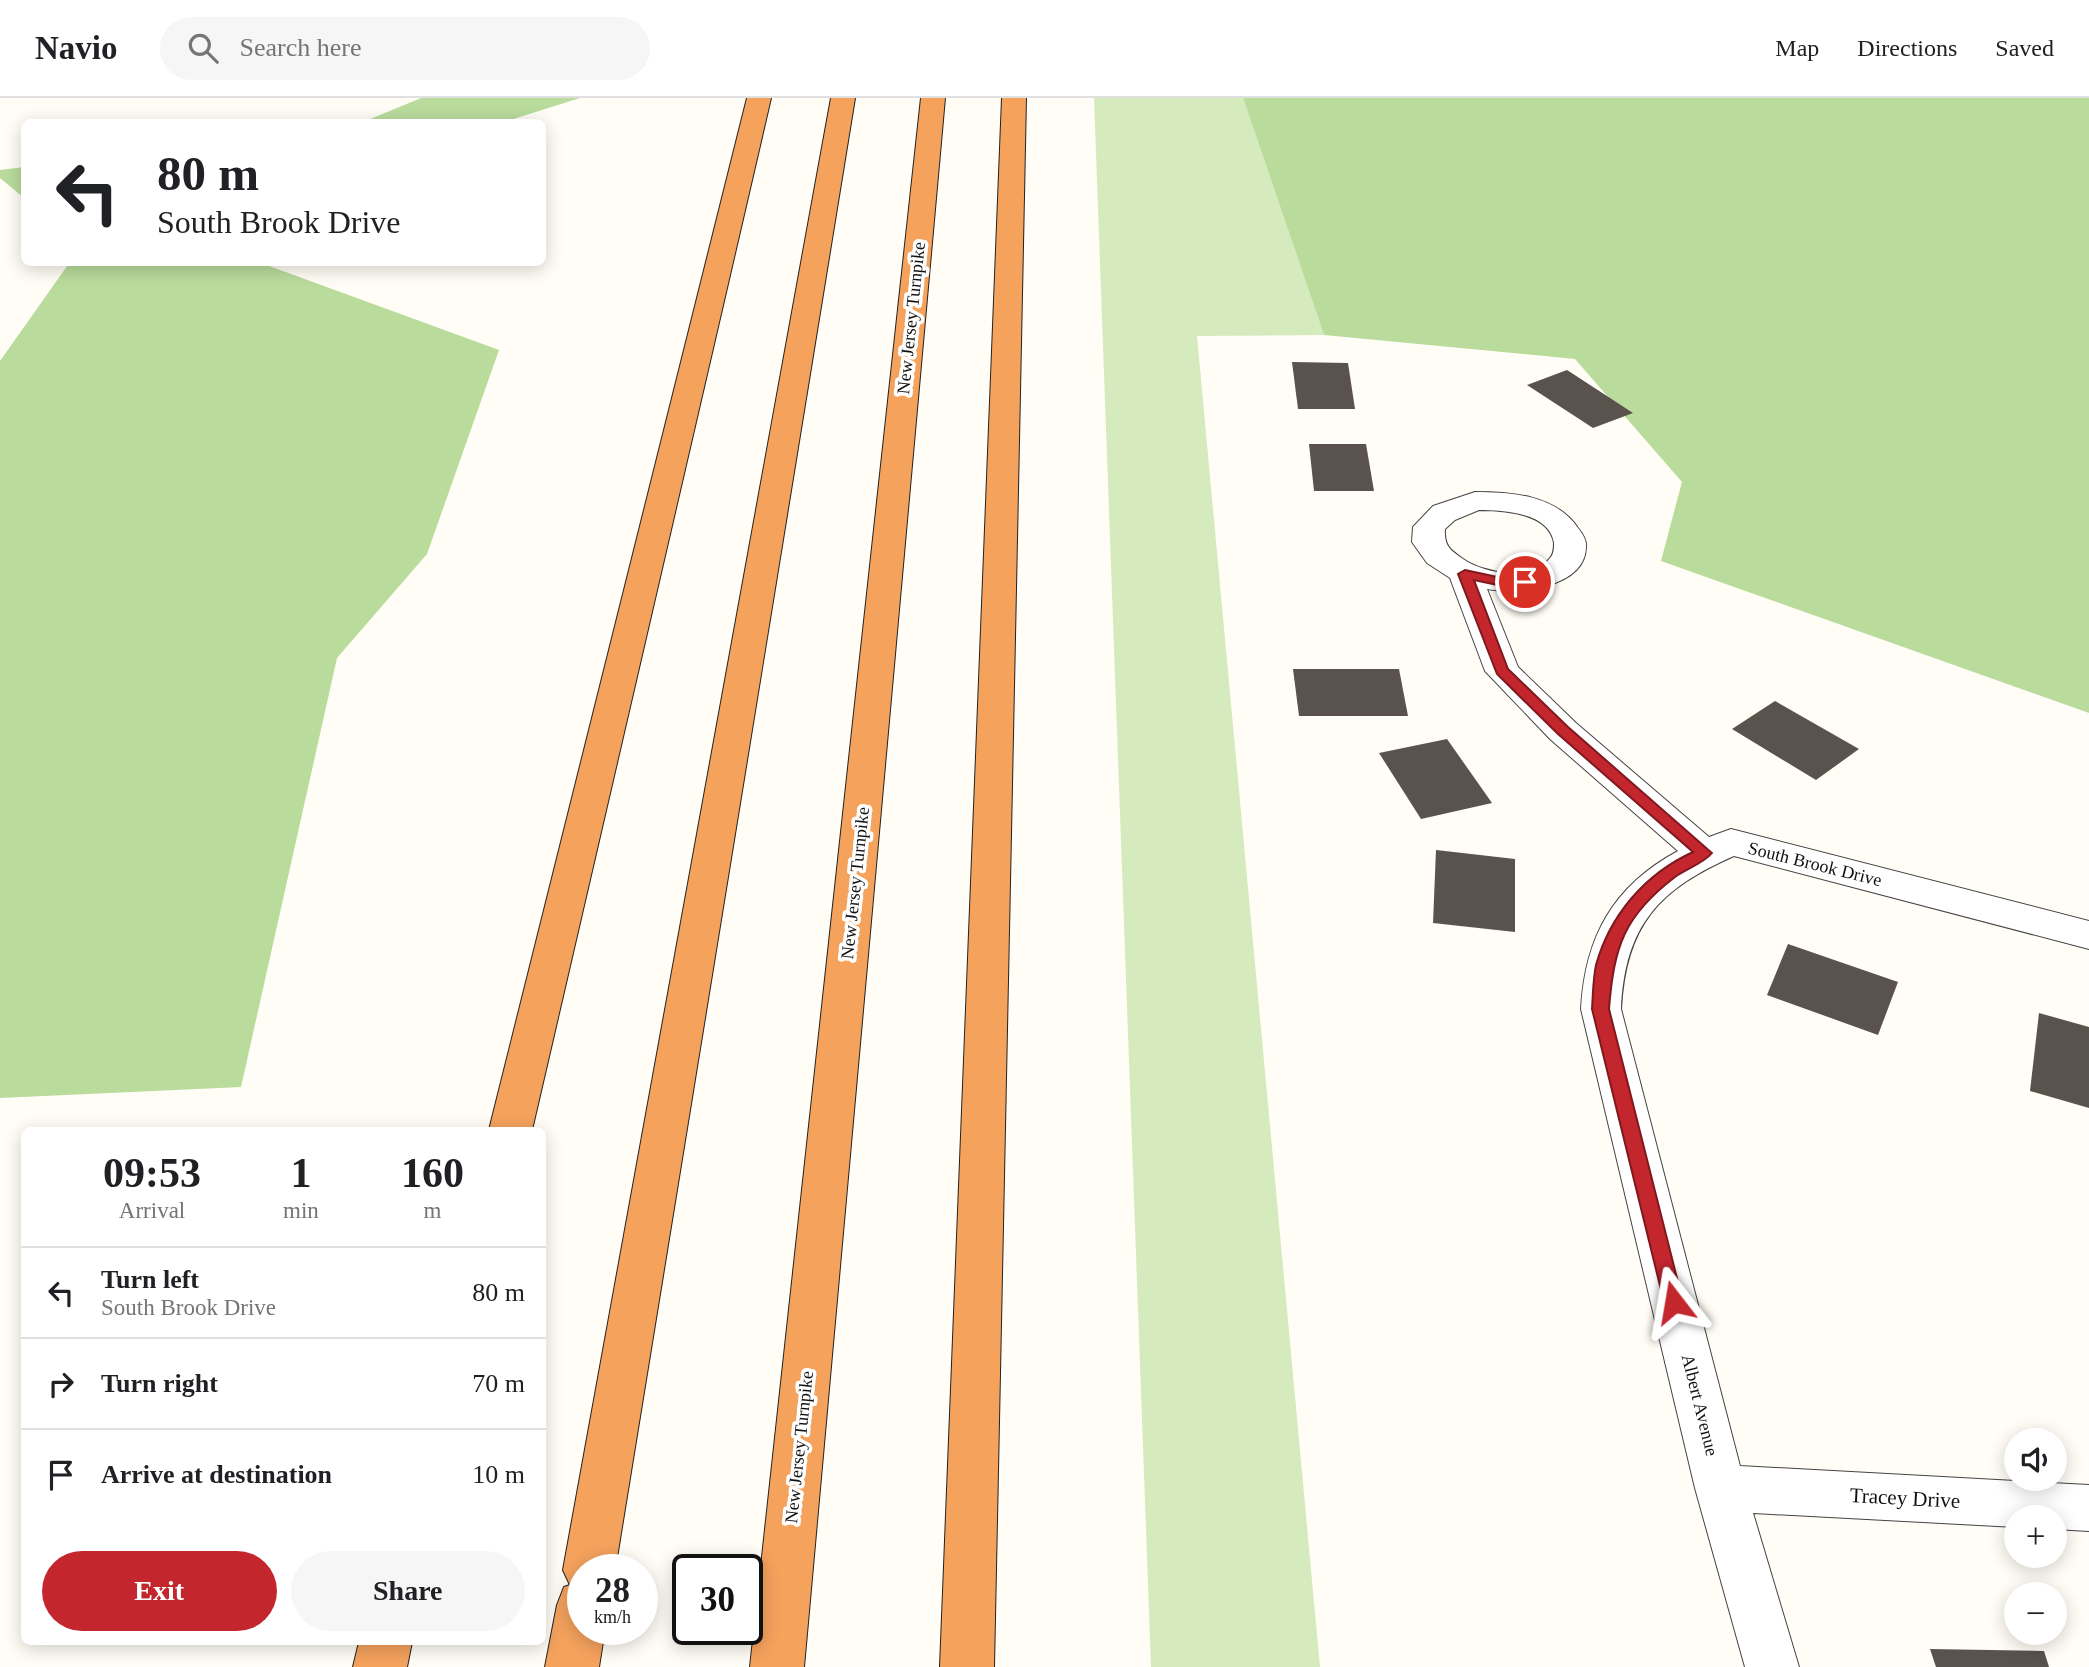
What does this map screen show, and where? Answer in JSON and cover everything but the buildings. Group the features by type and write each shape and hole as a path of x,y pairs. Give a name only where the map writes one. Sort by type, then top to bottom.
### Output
{"highway":[{"path":"511,1127 759,98"},
{"path":"592,1554 843,98"},
{"name":"New Jersey Turnpike","path":"777,1667 933,98"},
{"path":"967,1667 1014,98"},
{"path":"380,1667 385,1645"},
{"path":"572,1667 576,1645"}],"street":[{"path":"1465,574 1502,671 1563,731 1704,853"},
{"name":"South Brook Drive","path":"1704,853 1731,842 2089,935"},
{"name":"Albert Avenue","path":"1704,853 1685,862 1647,891 1619,926 1604,968 1601,1009 1720,1488 1772,1667"},
{"name":"Tracey Drive","path":"1720,1488 2089,1508"}],"green space":[{"path":"421,98 580,98 514,119 370,119"},
{"path":"1094,98 1243,98 1324,335 1197,336 1320,1667 1151,1667"},
{"path":"1243,98 2089,98 2089,713 1661,561 1682,482 1575,359 1324,335"},
{"path":"21,167 21,196 0,178 0,170"},
{"path":"67,266 269,266 499,350 427,554 337,658 241,1087 0,1098 0,361"}],"route":[{"path":"1525,582 1479,579 1465,574 1502,671 1563,731 1704,853 1685,862 1647,891 1619,926 1604,968 1601,1009 1674,1302"}]}
